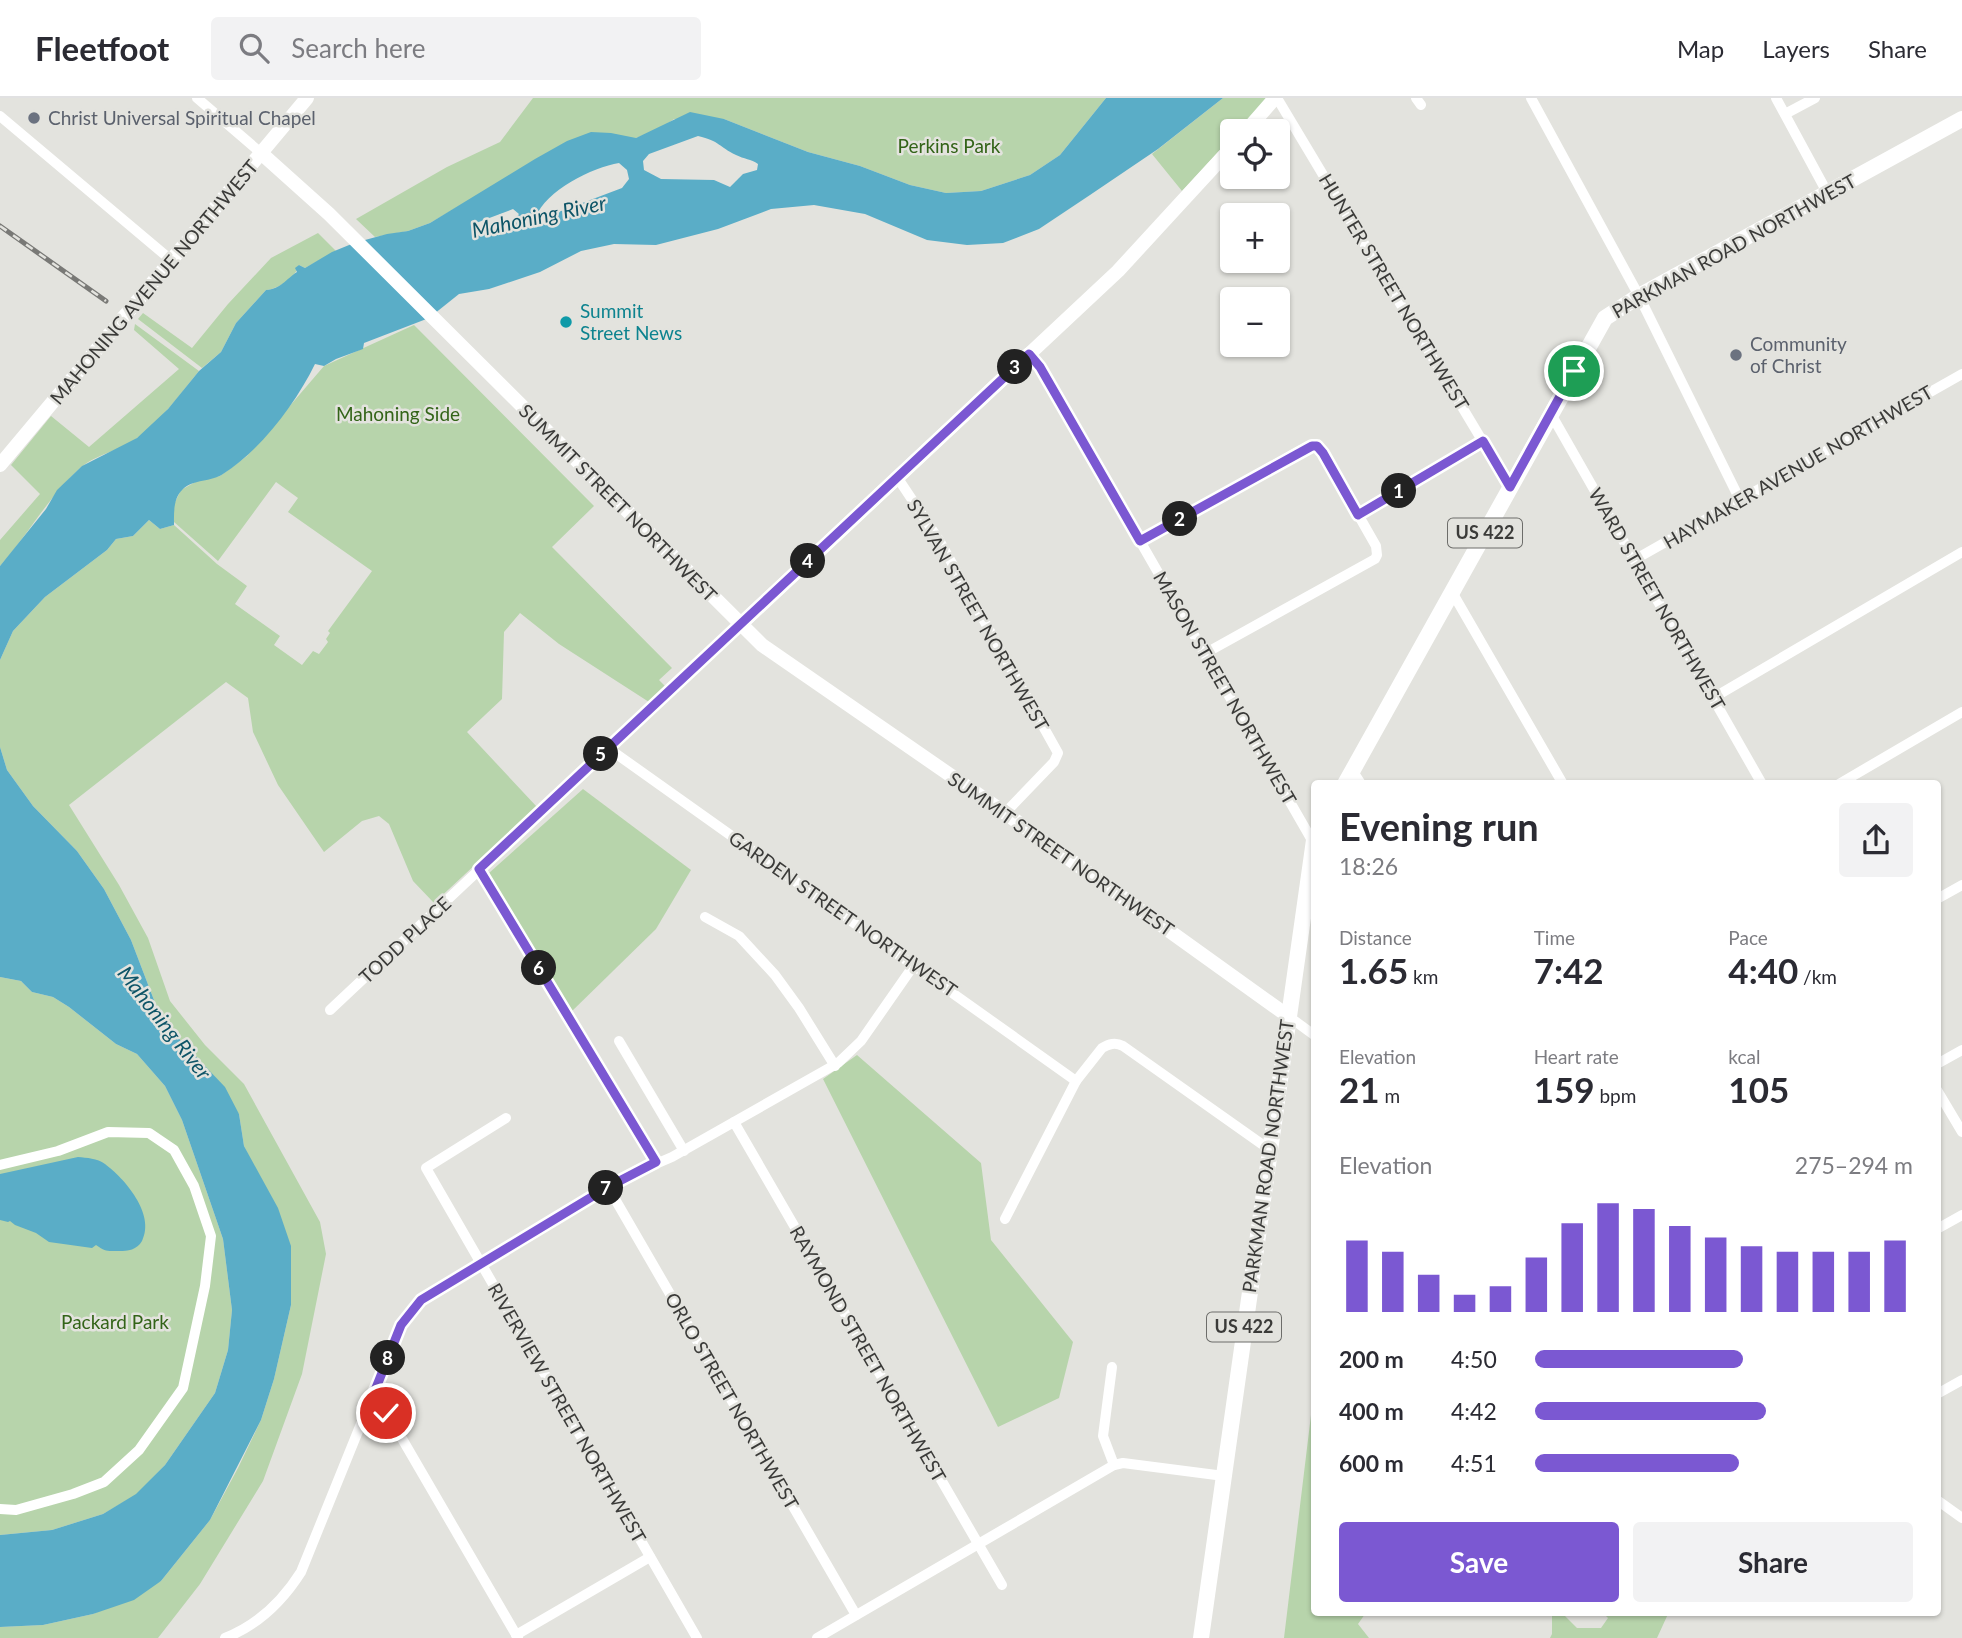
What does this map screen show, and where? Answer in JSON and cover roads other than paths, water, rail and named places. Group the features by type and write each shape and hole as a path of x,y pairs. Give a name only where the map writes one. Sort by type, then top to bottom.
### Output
{"main road":[{"name":"MAHONING AVENUE NORTHWEST","path":"2,459 307,98"},
{"path":"1256,119 1276,98"},
{"name":"PARKMAN ROAD NORTHWEST","path":"1353,780 1452,592 1598,327 1611,313 1639,296 1962,119"},
{"name":"SUMMIT STREET NORTHWEST","path":"261,153 329,214 740,625 776,655 1005,813 1288,1016"},
{"path":"740,625 1143,246 1220,160"},
{"name":"PARKMAN ROAD NORTHWEST","path":"1200,1638 1311,861"}],"street":[{"name":"SUMMIT STREET NORTHWEST","path":"197,98 261,153"},
{"name":"HUNTER STREET NORTHWEST","path":"1276,98 1510,487"},
{"path":"1531,98 1639,296 1740,500"},
{"path":"1776,98 1828,194"},
{"path":"1785,114 1815,98"},
{"path":"0,116 172,260"},
{"name":"MASON STREET NORTHWEST","path":"1029,354 1040,367 1311,836"},
{"name":"HAYMAKER AVENUE NORTHWEST","path":"1634,560 1962,374"},
{"name":"WARD STREET NORTHWEST","path":"1551,414 1760,780"},
{"path":"1358,515 1483,441"},
{"path":"1140,541 1312,446 1317,446 1323,453 1376,547 1375,559 1204,654"},
{"name":"SYLVAN STREET NORTHWEST","path":"897,477 939,540 1058,753 1054,762 1005,813"},
{"path":"1713,698 1962,552"},
{"path":"1452,592 1561,780"},
{"name":"TODD PLACE","path":"330,1010 740,625"},
{"path":"1846,780 1962,712"},
{"name":"GARDEN STREET NORTHWEST","path":"608,748 1076,1081"},
{"path":"479,869 656,1162"},
{"path":"1941,897 1962,885"},
{"path":"705,917 739,936 775,975 835,1066"},
{"path":"225,1638 264,1615 284,1596 301,1572 401,1325 414,1307 429,1293 608,1187 684,1151 835,1066 861,1041 914,965"},
{"name":"SUMMIT STREET NORTHWEST","path":"1288,1016 1311,1033"},
{"path":"619,1041 684,1151"},
{"path":"1005,1219 1076,1081 1102,1048 1111,1044 1123,1046 1270,1150"},
{"path":"1941,1062 1962,1050"},
{"path":"1941,1097 1962,1132"},
{"name":"RIVERVIEW STREET NORTHWEST","path":"506,1118 426,1168 697,1638"},
{"name":"RAYMOND STREET NORTHWEST","path":"734,1122 1002,1585"},
{"path":"0,1165 58,1151 108,1132 149,1133 174,1150 194,1186 211,1236 205,1286 183,1388 139,1450 104,1482 16,1510 0,1509"},
{"name":"ORLO STREET NORTHWEST","path":"608,1187 856,1615"},
{"path":"1941,1227 1962,1215"},
{"path":"1112,1367 1103,1436 1114,1465"},
{"path":"1941,1392 1962,1380"},
{"path":"372,1398 397,1430 517,1636 650,1558"},
{"path":"817,1638 1114,1465 1123,1463 1224,1476"},
{"path":"1941,1503 1962,1518"}],"water":[{"path":"1106,98 1223,98 1158,149 1039,229 1003,243 967,245 927,240 865,214 814,205 771,209 718,229 656,245 614,244 581,251 540,272 489,289 459,294 429,318 364,343 363,349 324,366 315,364 287,410 250,453 223,474 183,489 177,497 174,525 160,529 149,520 133,536 116,539 107,550 45,597 13,631 0,660 0,566 46,509 57,490 82,466 137,438 168,409 199,371 221,352 236,323 266,290 283,283 297,272 295,268 299,265 305,268 354,243 408,231 430,223 567,141 591,132 636,138 690,112 724,119 808,152 860,166 910,185 946,193 981,191 1030,175 1060,155","holes":["698,136 755,162 758,164 757,170 743,174 730,187 714,180 661,179 644,170 643,161 649,154","619,163 627,170 629,179 622,188 540,219 536,217 541,207 559,190 608,165","513,209 519,214 506,225 489,232 477,234 473,230 476,223"]},
{"path":"0,747 7,770 33,806 77,851 104,889 131,940 162,1021 225,1087 239,1114 244,1146 278,1208 291,1246 291,1305 274,1379 261,1420 210,1520 161,1581 134,1600 93,1614 43,1625 0,1627 0,1535 52,1530 103,1514 136,1494 165,1465 215,1393 228,1350 232,1310 223,1239 182,1120 165,1086 137,1054 116,1044 69,1007 53,997 32,992 21,981 0,977"},
{"path":"78,1157 95,1159 105,1164 121,1178 136,1198 145,1220 145,1231 142,1241 135,1248 109,1251 96,1245 92,1248 49,1242 10,1221 0,1220 0,1174"}],"railway":[{"path":"0,226 106,301"}],"place":[{"name":"Christ Universal Spiritual Chapel","path":"34,118"},
{"name":"Summit Street News","path":"566,322"},
{"name":"Community of Christ","path":"1736,355"}],"park label":[{"name":"Perkins Park","path":"949,146"},
{"name":"Mahoning Side","path":"398,414"},
{"name":"Packard Park","path":"115,1322"}],"water label":[{"name":"Mahoning River","path":"539,217"},
{"name":"Mahoning River","path":"164,1023"}]}
